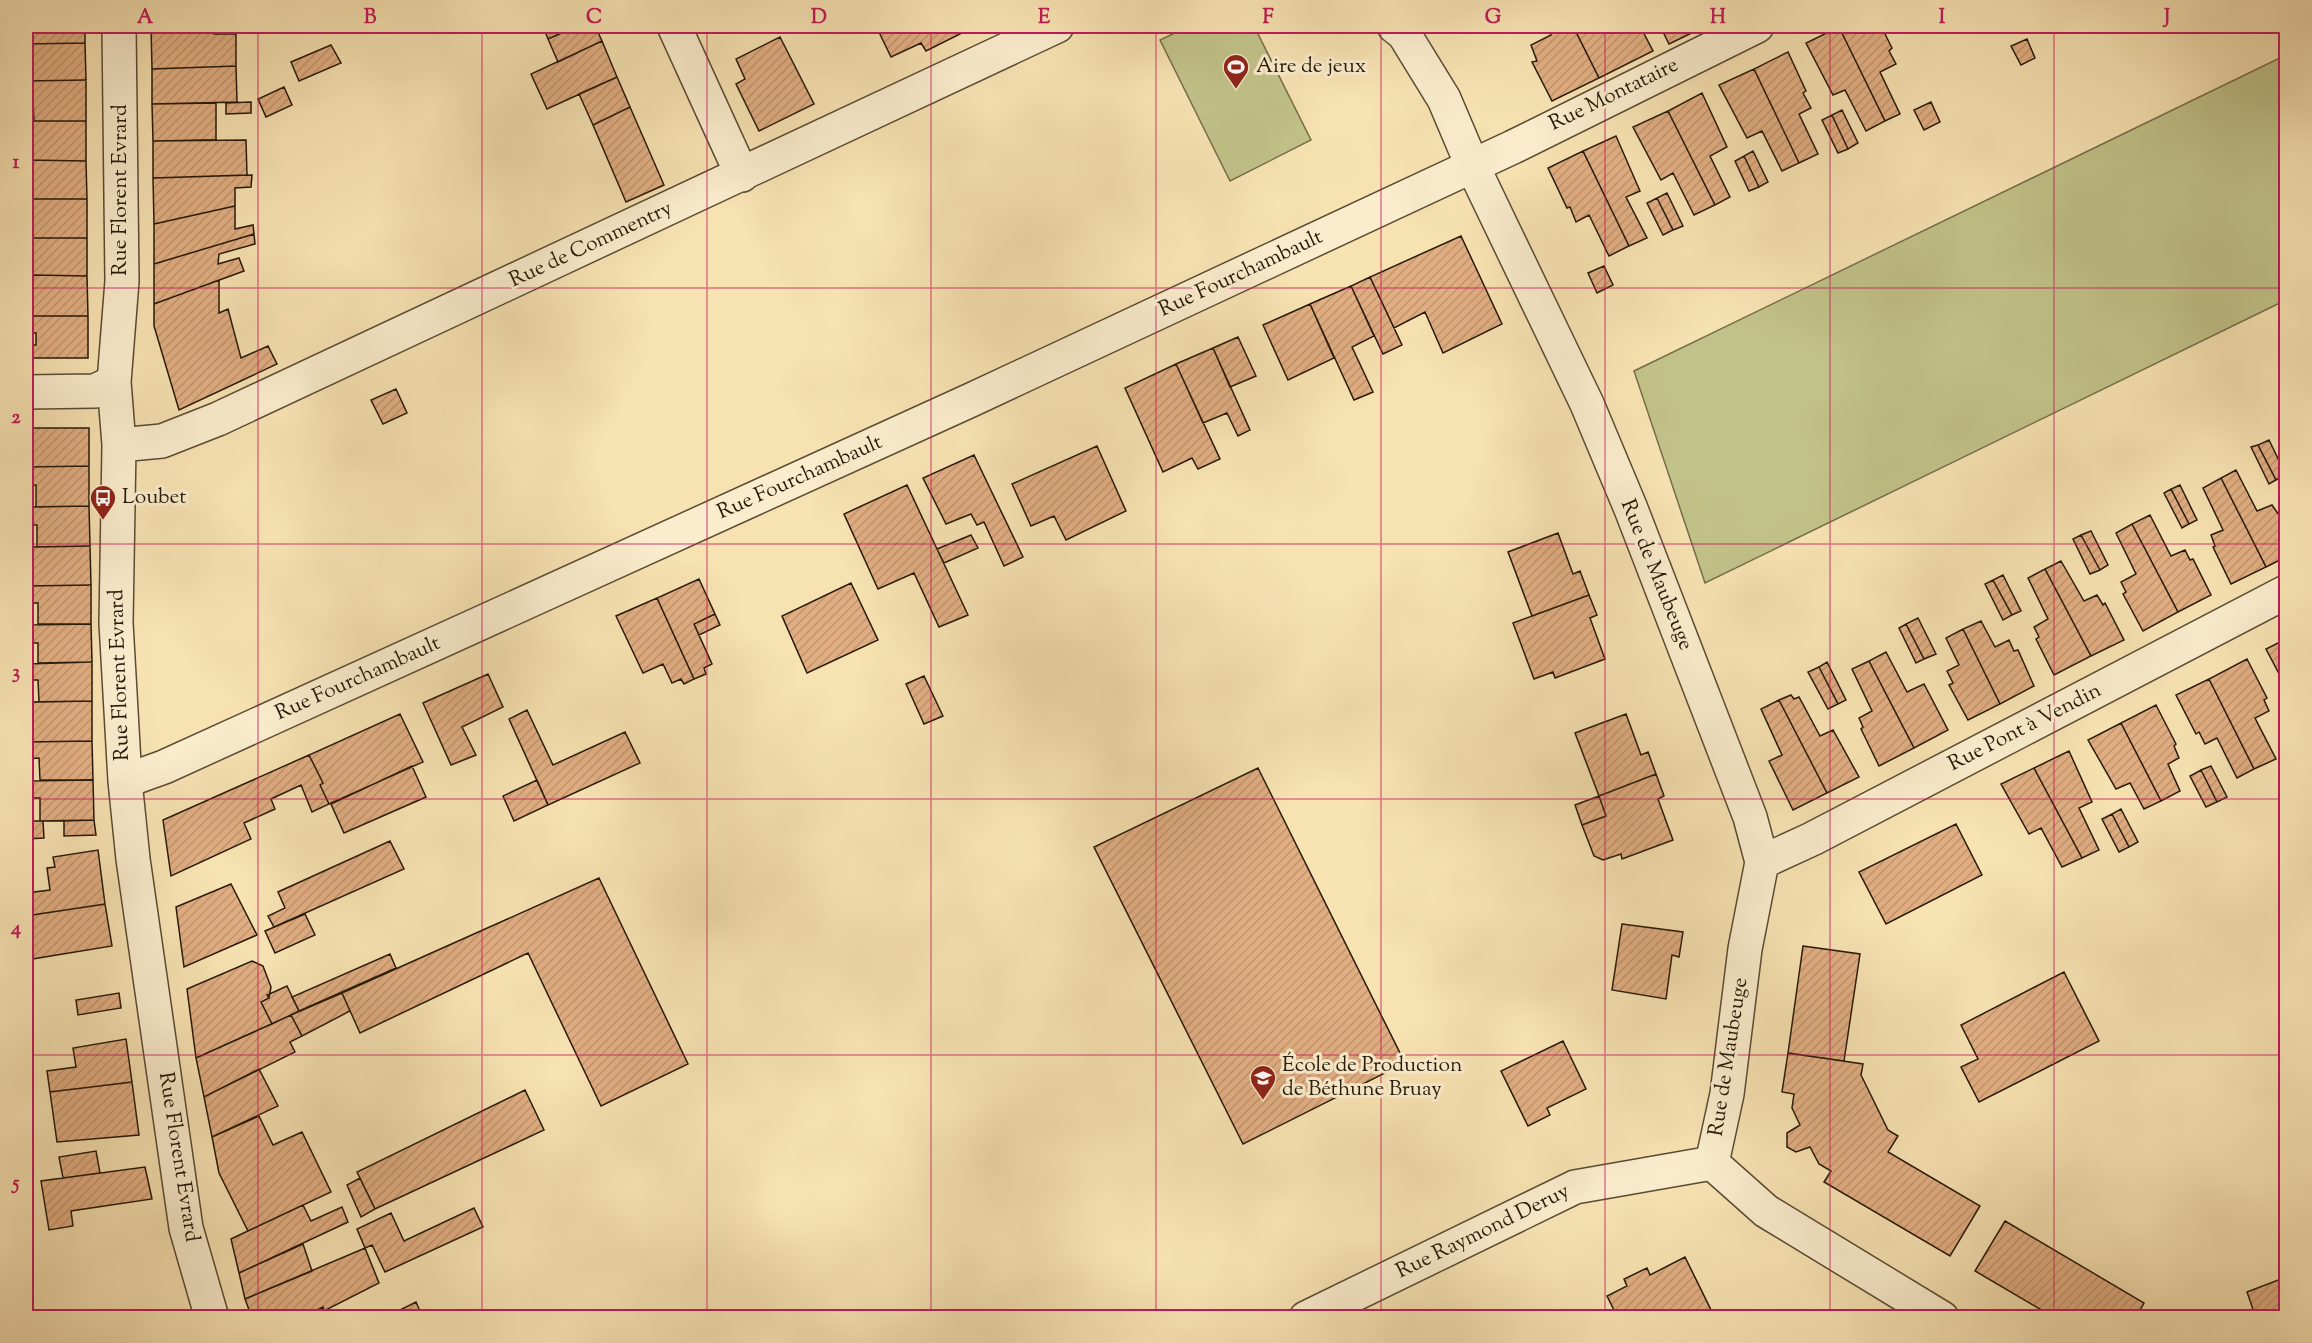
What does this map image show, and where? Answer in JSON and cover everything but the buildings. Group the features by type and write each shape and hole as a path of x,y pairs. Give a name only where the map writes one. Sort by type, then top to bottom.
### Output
{"street":[{"name":"Rue Florent Evrard","path":"119,26 122,281 114,382 119,445 116,623 125,781 132,859 186,1228 212,1317"},
{"path":"674,26 742,175"},
{"name":"Rue de Commentry","path":"119,445 162,441 218,419 1057,26"},
{"name":"Rue de Maubeuge","path":"1394,26 1404,34 1444,99 1472,165 1587,404 1750,817 1762,862 1745,949 1727,1094 1712,1163"},
{"name":"Rue Montataire","path":"1472,165 1757,26"},
{"name":"Rue Fourchambault","path":"125,781 164,767 971,400 1472,165"},
{"path":"26,392 95,391 114,382"},
{"name":"Rue Pont à Vendin","path":"1762,862 2286,592"},
{"path":"1712,1163 1766,1211 1942,1317"},
{"name":"Rue Raymond Deruy","path":"1306,1317 1575,1187 1712,1163"}],"green space":[{"name":"Aire de jeux","path":"1189,26 1254,26 1311,140 1230,181 1160,40"},
{"path":"2286,55 2286,300 1705,583 1634,371"}],"place":[{"name":"Aire de jeux","path":"1236,90"},
{"name":"Loubet","path":"103,521"},
{"name":"École de Production de Béthune Bruay","path":"1263,1101"}]}
